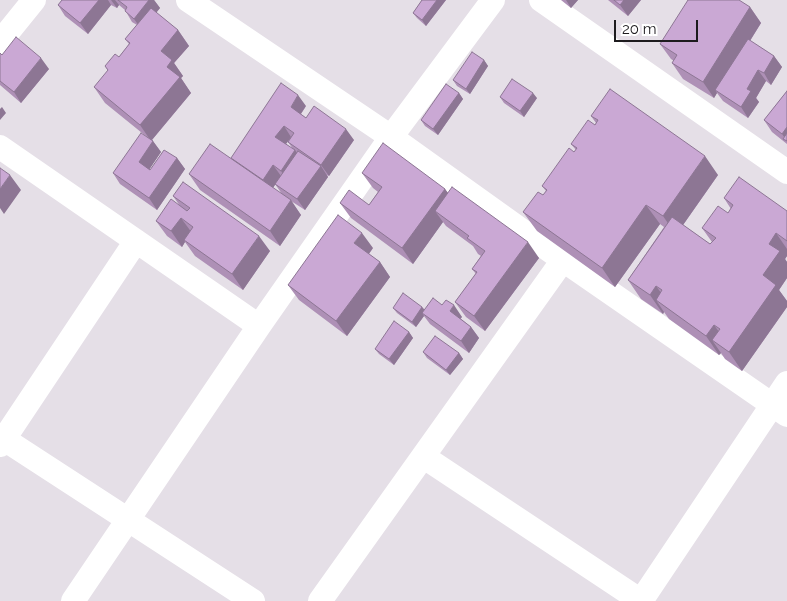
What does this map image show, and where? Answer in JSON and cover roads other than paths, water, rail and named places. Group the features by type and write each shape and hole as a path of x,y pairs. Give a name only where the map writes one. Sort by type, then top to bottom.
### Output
{"street":[{"path":"0,42 34,0"},
{"path":"188,0 391,137 563,260 779,410"},
{"path":"73,601 259,326 391,137 493,0"},
{"path":"541,0 787,172"},
{"path":"0,147 259,326"},
{"path":"136,241 2,442 129,520 253,601"},
{"path":"320,601 563,260"},
{"path":"424,457 641,601 779,410 787,383"}]}
